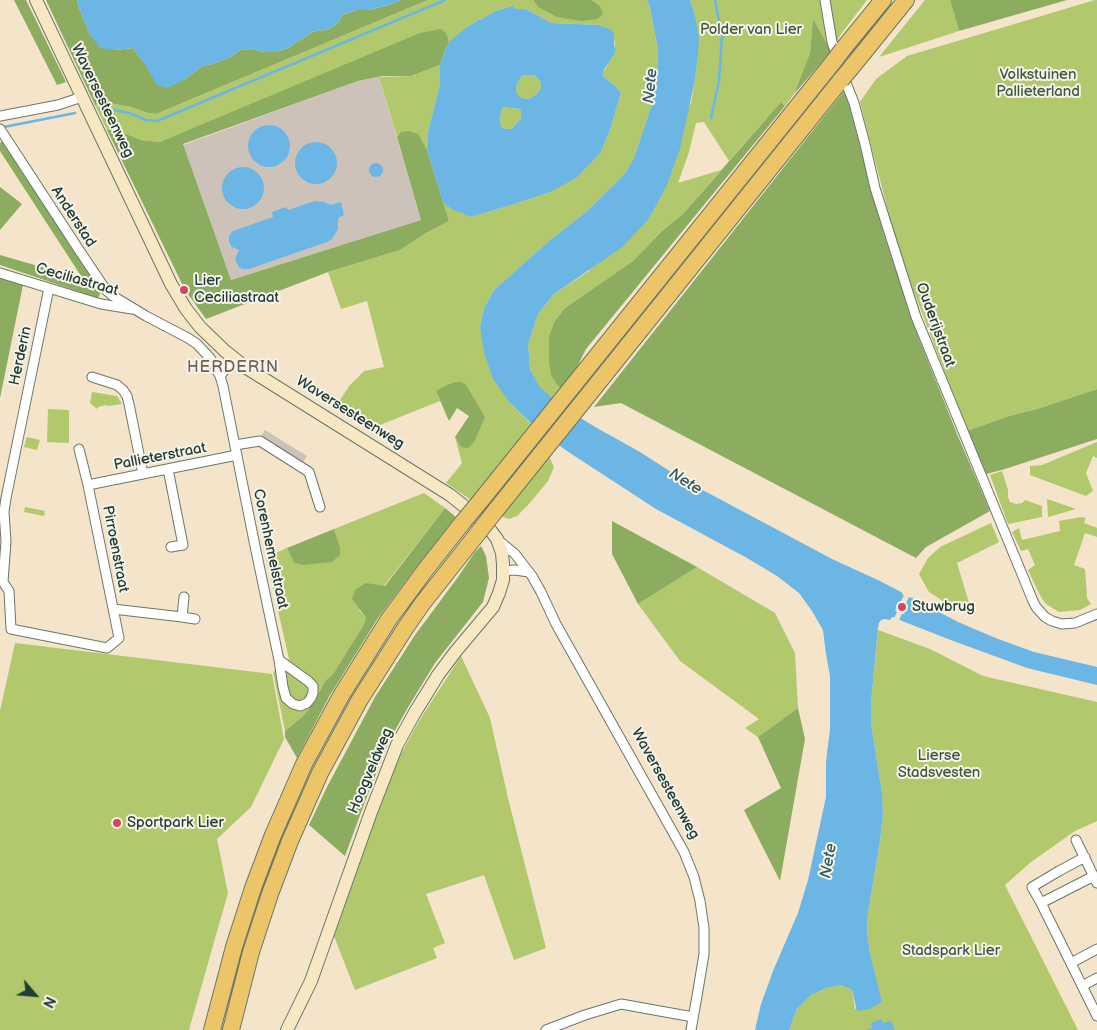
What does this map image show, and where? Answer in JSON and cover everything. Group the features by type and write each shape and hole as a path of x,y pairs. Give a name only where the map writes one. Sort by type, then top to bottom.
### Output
{"highway":[{"path":"212,1030 234,947 273,834 304,764 342,694 389,619 463,522 882,0"},
{"path":"231,1030 251,952 290,841 320,773 359,701 399,638 422,604 496,510 906,0"}],"main road":[{"name":"Waversesteenweg","path":"36,0 171,284 186,309 200,327 244,367 446,492 479,518 497,540"},
{"name":"Hoogveldweg","path":"287,1030 311,981 397,745 438,675 493,607 499,593 503,580 503,571 502,553 497,540"}],"street":[{"name":"Ouderijstraat","path":"825,0 832,42 854,103 875,188 921,332 1028,590 1036,607 1045,617 1052,621 1062,624 1076,623 1097,614"},
{"path":"0,116 58,105 82,98"},
{"name":"Anderstad","path":"0,129 100,282 113,296 134,309"},
{"name":"Ceciliastraat","path":"0,273 101,304 134,309 172,329"},
{"name":"Herderin","path":"49,288 6,498 4,512 6,541 3,582 9,591 11,629 107,648"},
{"name":"Corenhemelstraat","path":"172,329 197,344 210,358 220,376 283,687 286,698 293,704 300,706 307,703 313,693 313,686 279,660"},
{"path":"220,376 234,359"},
{"path":"92,376 117,385 127,396 143,474"},
{"path":"235,445 260,441 309,472 320,507"},
{"name":"Pirroenstraat","path":"79,449 119,638 107,648"},
{"name":"Pallieterstraat","path":"88,485 237,455"},
{"path":"168,469 183,545 171,547"},
{"name":"Waversesteenweg","path":"497,540 515,554 541,592 561,632 677,838 692,872 700,901 704,928 704,954 690,1030"},
{"path":"503,571 529,572"},
{"path":"182,617 184,597"},
{"path":"113,609 195,619"},
{"path":"1041,902 1095,874 1076,840"},
{"path":"1085,857 1032,887 1097,1016"},
{"path":"1071,963 1097,949"},
{"path":"1082,986 1097,978"},
{"path":"546,1030 621,1004 693,1017"}],"shaded area":[{"path":"379,77 421,220 231,280 183,145 358,81"},
{"path":"265,430 307,456 302,464 260,437"}],"green space":[{"path":"14,0 26,0 66,82 57,85"},
{"path":"46,0 77,0 90,35 115,50 133,48 144,63 184,80 202,66 231,57 240,50 251,49 276,52 288,48 312,32 329,29 339,22 342,15 357,10 369,10 401,0 428,0 156,114 109,103 95,105"},
{"path":"428,0 533,0 538,7 600,6 592,0 647,0 658,50 657,77 651,107 634,158 626,172 586,212 549,241 494,290 484,308 480,327 510,403 531,424 471,500 446,483 462,463 455,437 461,447 485,417 478,407 436,391 440,401 370,429 336,406 350,385 364,371 384,367 367,301 341,309 328,272 400,250 449,221 443,202 447,206 471,217 511,205 548,193 601,152 611,127 621,92 603,75 603,71 613,56 615,42 609,29 599,25 551,23 526,9 515,9 513,6 498,10 468,26 449,43 448,38 160,142 141,140 124,133 107,130 95,105 109,103 156,114"},
{"path":"533,0 592,0 600,6 603,14 597,19 582,21 557,17 538,7"},
{"name":"Polder van Lier","path":"690,0 867,0 841,34 831,51 813,20 810,53 794,94 785,106 781,102 729,161 704,122 696,123 689,152 678,183 721,170 682,215 662,231 633,261 565,308 554,322 549,336 558,386 561,388 552,398 539,387 530,369 528,344 538,314 553,295 589,271 691,103 698,56 695,15"},
{"path":"925,0 950,0 959,31 879,57"},
{"path":"950,0 1067,0 959,31"},
{"name":"Volkstuinen Pallieterland","path":"1097,0 1097,389 967,431 898,250 860,102 876,79 907,56"},
{"path":"813,19 831,51 794,94 810,53"},
{"path":"441,29 446,33 449,43 440,65 411,76 383,76 358,81 183,144 231,280 421,220 397,137 401,132 408,131 418,134 427,150 449,221 400,250 328,272 206,319 185,290 107,130 124,133 141,140 160,142 420,33"},
{"path":"440,65 440,84 428,132 427,150 417,134 401,132 397,137 379,77 411,76"},
{"path":"523,75 535,75 541,83 541,88 537,94 531,98 520,97 516,92 517,83"},
{"path":"845,90 884,235 918,336 990,511 926,547 916,558 621,403 594,407"},
{"path":"781,102 785,106 586,349 575,371 561,388 558,386 551,375 549,363 549,336 554,322 565,308 633,261 662,231 682,215"},
{"path":"503,107 520,109 521,117 511,129 506,129 500,124"},
{"path":"3,140 102,290 98,298 0,265 0,255 83,279 0,151 0,143"},
{"path":"0,187 22,204 0,230"},
{"path":"0,278 23,285 0,398"},
{"path":"456,382 466,385 485,417 474,442 468,448 461,447 455,437 469,416 457,408 449,421 436,391"},
{"path":"1097,389 1097,439 983,475 967,431"},
{"path":"92,392 117,396 122,404 106,405 97,409 90,403"},
{"path":"48,409 69,410 69,443 47,442"},
{"path":"27,437 40,440 37,450 24,447"},
{"path":"1097,442 1097,458 1093,456 1086,473 1093,491 1086,496 1030,475 1030,466 1042,465"},
{"path":"549,456 554,467 548,481 517,516 509,519 501,516"},
{"path":"1002,471 1010,502 1016,504 1022,503 1025,500 1042,506 1042,517 1008,524 990,475"},
{"path":"424,493 445,508 384,586 359,610 366,618 363,626 333,674 325,681 314,703 303,716 285,731 273,672 289,659 266,557 287,548 294,563 302,565 340,547 334,529"},
{"path":"1047,499 1076,509 1048,517"},
{"path":"25,507 45,511 44,516 24,512"},
{"path":"445,508 456,517 378,618 330,695 297,758 285,737 285,731 303,716 314,703 325,681 333,674 363,626 366,618 352,599 355,590 366,583 385,586"},
{"path":"1081,517 1086,518 1084,523 1097,528 1097,537 1085,533 1074,565 1085,569 1087,598 1091,604 1080,610 1059,612 1046,604 1041,597 1028,570 1035,565 1028,549 1021,551 1012,532 1019,528 1022,540 1060,531 1059,521"},
{"path":"612,521 697,567 638,604 612,554"},
{"path":"991,523 999,542 957,563 973,616 954,608 929,592 919,574 928,558 940,547"},
{"path":"334,529 340,547 340,555 332,562 302,565 294,563 287,548"},
{"path":"481,546 486,556 489,578 483,602 435,663 393,734 345,856 309,825 375,697 415,635"},
{"path":"697,567 775,613 795,653 798,708 758,737 745,728 759,719 680,661 638,604"},
{"path":"878,630 930,649 983,676 1097,702 1097,821 1075,831 1031,862 1005,885 1078,1030 789,1030 797,1009 811,995 826,988 841,985 852,990 855,1009 881,1000 867,932 868,913 883,815 882,793 871,723 871,703"},
{"name":"Sportpark Lier","path":"15,643 272,674 284,739 251,807 217,839 228,893 189,1030 0,1030 0,711"},
{"path":"461,656 490,718 546,948 514,960 484,875 426,894 445,943 433,948 437,958 355,990 334,936 371,827 395,765 419,721"},
{"path":"798,708 805,739 780,881 744,810 781,788 758,737"}],"water":[{"path":"77,0 401,0 369,10 357,10 342,15 339,22 329,29 312,32 288,48 276,52 251,49 240,50 231,57 202,66 184,80 167,88 157,85 133,48 115,50 100,48 90,35"},
{"name":"Nete","path":"647,0 690,0 695,15 699,38 698,56 695,80 680,149 666,187 648,220 622,247 553,295 538,314 528,344 530,369 539,386 561,406 682,479 832,559 880,581 958,622 998,639 1034,652 1097,667 1097,685 1027,668 892,617 890,620 881,620 878,628 871,723 882,793 883,815 868,913 867,932 882,1002 870,1009 857,1011 852,990 841,985 826,988 811,995 797,1009 789,1030 755,1030 761,1004 773,971 798,913 808,880 826,797 826,762 830,729 830,676 823,630 799,593 777,576 656,509 541,433 510,403 493,379 484,352 480,327 484,308 494,290 549,241 586,212 626,172 634,158 651,107 657,77 658,50"},
{"path":"513,6 515,9 526,9 551,23 599,25 609,29 614,33 614,46 616,50 603,71 603,75 621,92 611,127 601,152 576,178 548,193 471,217 454,210 443,202 427,150 428,132 440,84 440,65 450,41 468,26 498,10","holes":["523,75 535,75 541,83 541,88 531,98 520,97 516,92 517,83","503,107 520,109 521,118 511,129 506,129 500,124"]},
{"path":"269,125 284,131 290,146 284,161 269,167 254,161 248,146 254,131"},
{"path":"316,142 331,148 337,163 331,178 316,184 301,178 295,163 301,148"},
{"path":"376,163 381,165 383,170 381,175 376,177 371,175 369,170 371,165"},
{"path":"243,167 258,173 264,188 258,203 243,209 228,203 222,188 228,173"},
{"path":"315,201 331,205 341,202 344,215 338,218 338,229 332,239 249,269 239,267 235,259 239,250 232,247 229,242 229,236 233,231 273,217 272,212 286,207 288,210"},
{"path":"881,1019 883,1023 891,1021 895,1030 866,1030 872,1028 871,1023"}],"pier":[{"name":"Stuwbrug","path":"903,591 912,595 906,603 908,606 905,606 903,611 905,614 902,614 899,620 901,621 900,624 893,620 890,623 892,617 894,618 897,612 895,609 898,609 900,604 898,602 901,601 904,595 902,594"}],"waterway":[{"path":"100,110 109,109 129,113 146,120 157,121 445,0"},
{"path":"711,118 719,81 722,36 715,0"},
{"path":"4,127 75,113"}],"place":[{"name":"Lier Ceciliastraat","path":"184,290"},
{"name":"Stuwbrug","path":"902,607"},
{"name":"Sportpark Lier","path":"117,823"}],"district":[{"name":"HERDERIN","path":"233,368"}],"park label":[{"name":"Lierse Stadsvesten","path":"939,764"},
{"name":"Stadspark Lier","path":"951,951"}]}
